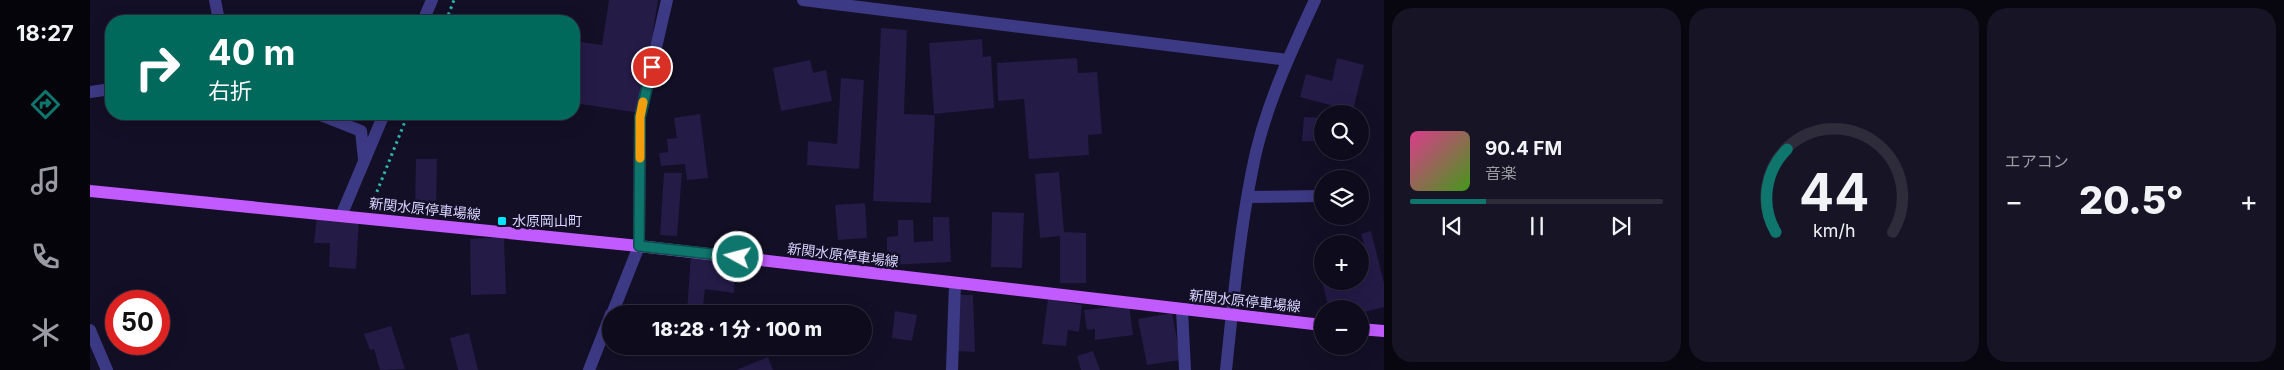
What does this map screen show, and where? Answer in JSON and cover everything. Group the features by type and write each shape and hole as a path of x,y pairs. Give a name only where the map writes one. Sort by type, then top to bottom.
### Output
{"main road":[{"name":"新関水原停車場線","path":"90,191 639,246 1314,324"},
{"path":"1369,330 1384,331"}],"street":[{"path":"215,0 218,15"},
{"path":"426,15 432,0"},
{"path":"615,305 639,246 640,117 667,0"},
{"path":"803,0 1288,60"},
{"path":"1226,370 1231,315 1252,170 1262,132 1288,60 1315,0"},
{"path":"90,92 105,89"},
{"path":"334,120 362,131 364,162"},
{"path":"341,216 382,120"},
{"path":"1248,196 1314,196"},
{"path":"952,370 955,283"},
{"path":"1182,310 1184,370"},
{"path":"90,330 107,370"},
{"path":"589,370 602,337"}],"path":[{"path":"448,15 454,0"},
{"path":"366,218 406,120"}],"building":[{"path":"609,0 658,0 640,113 580,104 580,42 602,45"},
{"path":"881,28 907,30 904,114 935,115 931,203 873,201"},
{"path":"982,39 983,57 991,56 994,108 934,114 929,43"},
{"path":"1077,58 1078,73 1097,72 1102,134 1088,135 1089,155 1029,159 1024,99 998,101 997,63"},
{"path":"1337,58 1364,65 1354,105 1330,105 1300,97 1306,74 1332,81"},
{"path":"810,60 813,73 826,70 832,101 781,111 773,68"},
{"path":"841,78 864,80 859,169 807,165 808,141 837,144"},
{"path":"700,114 708,178 687,180 685,164 661,166 659,153 668,152 667,139 677,138 674,118"},
{"path":"1304,117 1314,118 1314,141 1302,141"},
{"path":"416,159 437,159 436,211 415,210"},
{"path":"1059,172 1064,232 1086,233 1086,283 1060,283 1060,236 1040,238 1035,174"},
{"path":"664,173 682,173 677,236 660,235"},
{"path":"865,203 867,238 838,240 835,205"},
{"path":"992,212 1024,213 1022,268 991,267"},
{"path":"317,214 359,218 356,269 329,267 330,243 314,243"},
{"path":"933,217 949,217 951,262 887,265 887,237 898,236 898,220 913,220 914,242 933,241"},
{"path":"1371,231 1384,283 1384,307 1369,311 1369,300 1327,300 1324,290 1369,290 1369,235 1361,234"},
{"path":"504,237 506,294 471,295 470,239"},
{"path":"691,254 736,258 734,293 705,289 703,305 687,305"},
{"path":"955,295 973,295 975,352 956,351"},
{"path":"1048,299 1082,305 1079,332 1068,330 1066,346 1042,344"},
{"path":"1129,305 1133,335 1095,340 1095,329 1087,330 1084,310"},
{"path":"895,311 917,315 912,341 892,338"},
{"path":"1172,313 1181,360 1147,365 1138,319"},
{"path":"391,326 405,369 380,370 374,349 370,350 364,334"},
{"path":"469,333 478,370 458,370 450,338"},
{"path":"1093,351 1100,370 1081,370 1077,356"},
{"path":"768,357 773,370 736,370"}],"slow traffic":[{"path":"640,158 640,117 643,102"}],"place":[{"name":"水原岡山町","path":"502,221"}],"route":[{"path":"652,67 640,117 639,246 738,257"}]}
